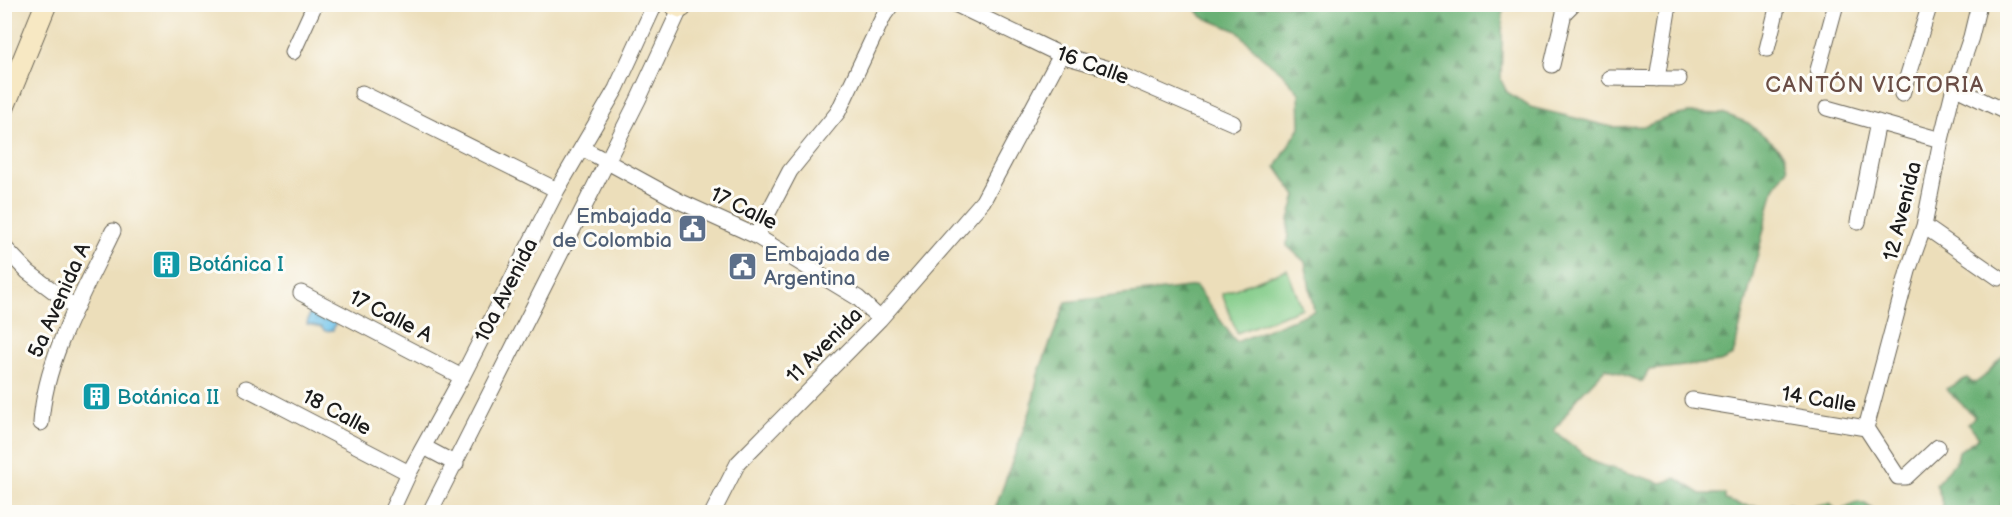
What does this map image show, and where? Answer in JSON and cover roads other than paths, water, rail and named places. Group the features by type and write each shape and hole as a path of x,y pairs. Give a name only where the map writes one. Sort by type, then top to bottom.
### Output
{"street":[{"path":"4,107 46,4"},
{"path":"292,52 315,4"},
{"name":"10a Avenida","path":"391,513 409,473 462,377 557,190 616,89 655,4"},
{"path":"756,236 790,171 838,112 884,15 892,4"},
{"name":"16 Calle","path":"955,4 1061,55 1106,68 1233,123"},
{"path":"1657,79 1669,4"},
{"path":"1767,50 1778,4"},
{"path":"1818,70 1836,4"},
{"path":"1902,94 1930,4"},
{"name":"12 Avenida","path":"1866,428 1908,271 1924,226 1954,87 1971,37 1979,4"},
{"name":"10a Avenida","path":"430,513 638,100 679,5"},
{"path":"1552,64 1569,9"},
{"name":"11 Avenida","path":"713,513 738,463 880,319 983,201 1061,55"},
{"path":"1610,78 1679,79"},
{"path":"1954,87 2007,113"},
{"path":"362,93 557,190"},
{"path":"1827,108 1941,140"},
{"path":"1858,222 1878,122"},
{"name":"17 Calle","path":"582,148 678,201 756,236 858,298 880,319"},
{"path":"1924,226 1999,278"},
{"name":"5a Avenida A","path":"41,423 49,373 76,308 113,231"},
{"path":"4,247 28,272 76,308"},
{"name":"17 Calle A","path":"301,293 462,377"},
{"name":"18 Calle","path":"246,388 409,473"},
{"name":"14 Calle","path":"1692,400 1866,428 1898,477 1906,477 1938,447"},
{"path":"424,447 456,464"}],"water":[{"path":"314,306 323,316 336,322 333,330 325,331 321,327 307,324 310,311"}],"place":[{"name":"Embajada de Colombia","path":"693,228"},
{"name":"Botánica I","path":"167,264"},
{"name":"Embajada de Argentina","path":"743,266"},
{"name":"Botánica II","path":"96,397"}],"district":[{"name":"CANTÓN VICTORIA","path":"1875,84"}]}
